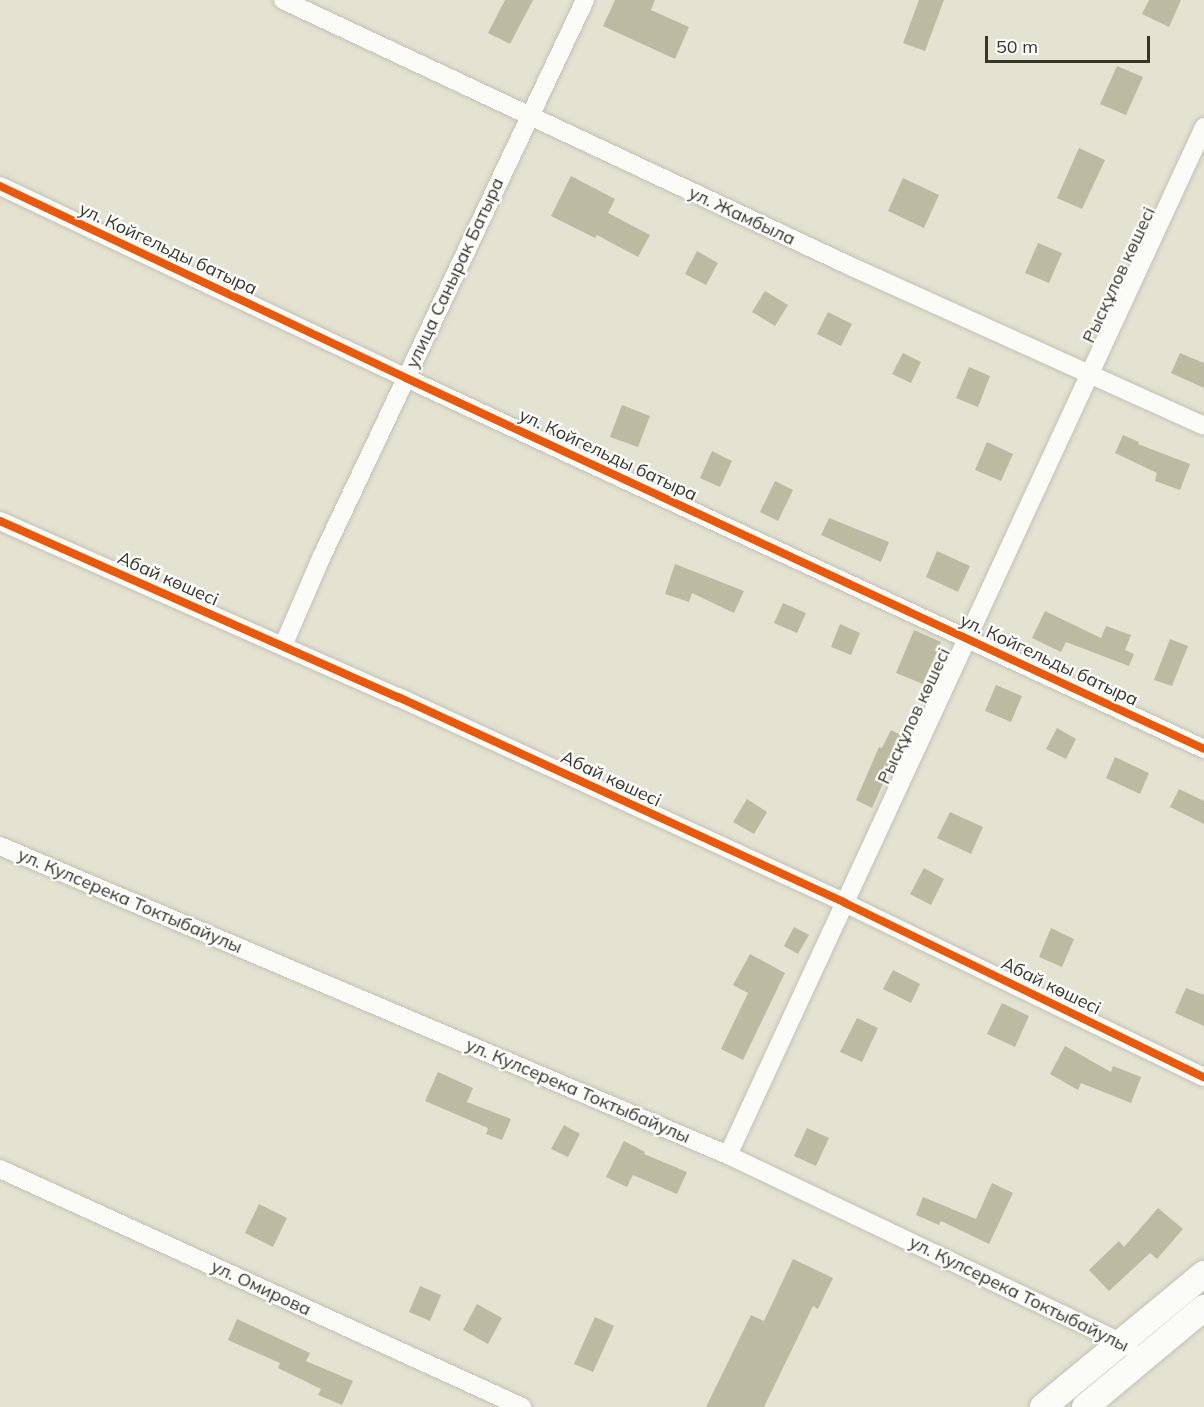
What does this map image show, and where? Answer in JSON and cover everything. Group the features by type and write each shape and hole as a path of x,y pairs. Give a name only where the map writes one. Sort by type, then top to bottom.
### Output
{"street":[{"name":"ул. Жамбыла","path":"283,0 529,116 1204,426"},
{"name":"улица Санырак Батыра","path":"284,646 322,556 585,0"},
{"name":"Рысқұлов көшесі","path":"728,1155 1204,127"},
{"name":"ул. Койгельды батыра","path":"0,186 406,378 1204,749"},
{"name":"Абай көшесі","path":"0,521 284,646 845,903 1204,1077"},
{"name":"ул. Кулсерека Токтыбайулы","path":"0,846 728,1155 1147,1355"},
{"name":"ул. Омирова","path":"0,1169 522,1407"},
{"path":"1043,1407 1204,1274"},
{"path":"1085,1407 1204,1308"}],"building":[{"path":"505,0 533,0 510,44 488,33"},
{"path":"615,0 655,0 651,10 689,27 675,59 603,26"},
{"path":"919,0 944,0 925,51 903,43"},
{"path":"1149,0 1181,0 1169,27 1142,14"},
{"path":"1117,66 1143,77 1126,115 1100,104"},
{"path":"1079,148 1105,160 1082,209 1057,198"},
{"path":"571,176 615,199 608,213 650,235 638,257 597,235 595,238 551,216"},
{"path":"903,178 939,195 924,228 888,211"},
{"path":"1038,243 1062,253 1049,283 1025,273"},
{"path":"697,251 718,263 706,285 685,274"},
{"path":"765,291 788,305 775,326 752,312"},
{"path":"828,312 852,324 841,346 817,334"},
{"path":"903,353 921,362 911,383 892,374"},
{"path":"1180,353 1204,363 1204,388 1171,373"},
{"path":"969,367 990,376 978,407 956,398"},
{"path":"622,405 650,416 638,447 610,437"},
{"path":"1123,435 1139,442 1138,444 1190,464 1180,490 1155,481 1157,473 1115,453"},
{"path":"987,442 1013,454 1001,481 975,470"},
{"path":"712,451 732,461 720,487 700,478"},
{"path":"775,481 793,490 778,521 760,512"},
{"path":"829,518 889,542 881,562 821,535"},
{"path":"937,551 970,566 958,592 926,577"},
{"path":"675,564 744,591 734,613 692,593 689,602 665,594"},
{"path":"783,603 806,613 797,633 774,623"},
{"path":"1045,611 1101,638 1106,626 1131,635 1125,650 1134,654 1129,666 1066,642 1061,652 1032,638"},
{"path":"840,624 860,633 851,655 831,647"},
{"path":"914,630 941,642 923,684 896,673"},
{"path":"1170,639 1188,646 1172,686 1154,680"},
{"path":"996,685 1022,696 1011,722 985,711"},
{"path":"1057,728 1076,739 1066,759 1046,749"},
{"path":"891,730 904,737 872,808 856,800 879,747 882,748"},
{"path":"1115,757 1149,773 1140,794 1106,778"},
{"path":"1179,789 1204,801 1204,824 1170,807"},
{"path":"747,799 767,812 754,834 733,822"},
{"path":"950,812 983,827 971,854 937,838"},
{"path":"924,868 944,879 931,905 910,894"},
{"path":"794,927 809,935 798,954 784,946"},
{"path":"1051,928 1074,939 1062,967 1039,957"},
{"path":"750,954 785,973 743,1060 721,1049 748,993 733,985"},
{"path":"893,970 920,984 911,1003 883,989"},
{"path":"1186,988 1204,995 1204,1026 1175,1013"},
{"path":"1002,1003 1029,1016 1015,1047 987,1034"},
{"path":"857,1018 878,1028 862,1062 840,1052"},
{"path":"1065,1046 1111,1072 1113,1066 1141,1077 1131,1103 1081,1083 1078,1090 1050,1074"},
{"path":"438,1072 473,1088 467,1102 511,1119 502,1140 486,1134 488,1128 425,1101"},
{"path":"564,1125 580,1134 568,1157 551,1149"},
{"path":"807,1128 829,1138 816,1166 794,1156"},
{"path":"624,1141 645,1152 644,1154 687,1172 677,1194 633,1175 627,1187 606,1177"},
{"path":"992,1183 1013,1193 989,1244 941,1221 939,1225 916,1215 923,1197 976,1219"},
{"path":"259,1204 287,1218 273,1247 245,1233"},
{"path":"1158,1208 1183,1229 1157,1259 1150,1253 1109,1291 1089,1270 1119,1241 1124,1247"},
{"path":"793,1259 833,1278 818,1309 813,1306 764,1407 706,1407 751,1315 764,1321"},
{"path":"420,1286 441,1295 430,1321 409,1312"},
{"path":"477,1304 502,1318 488,1344 463,1330"},
{"path":"595,1317 614,1326 593,1372 574,1364"},
{"path":"237,1319 310,1353 306,1361 353,1381 342,1405 318,1395 321,1389 278,1368 280,1363 228,1340"}],"cycle path":[{"path":"0,186 406,378 1204,749"},
{"path":"0,521 398,697 845,903 1204,1077"}]}
